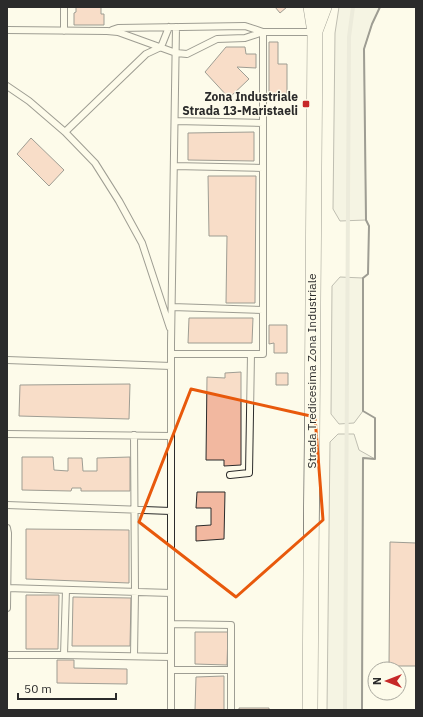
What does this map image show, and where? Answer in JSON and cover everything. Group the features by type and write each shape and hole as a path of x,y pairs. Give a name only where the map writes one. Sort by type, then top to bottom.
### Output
{"street":[{"path":"311,7 315,32"},
{"path":"315,32 324,7"},
{"name":"Strada Tredicesima Zona Industriale","path":"310,710 315,32"}],"lane":[{"path":"64,7 64,31"},
{"path":"107,31 118,28 245,26 263,32"},
{"path":"65,132 146,54 160,47 173,27"},
{"path":"171,710 171,354 176,53 173,27"},
{"path":"7,30 118,32 176,53 186,54 217,39 245,38 263,32 315,32"},
{"path":"171,354 263,354 263,32"},
{"path":"7,86 65,132 95,163 119,200 142,243 172,333"},
{"path":"175,121 263,123"},
{"path":"174,166 263,168"},
{"path":"172,307 263,310"},
{"path":"230,475 249,473 251,354"},
{"path":"7,360 171,366"},
{"path":"7,434 171,436"},
{"path":"134,435 134,656"},
{"path":"7,505 171,511"},
{"path":"7,528 7,608"},
{"path":"7,588 171,593"},
{"path":"64,655 66,590"},
{"path":"171,624 231,625 230,710"},
{"path":"7,655 171,657"},
{"path":"171,670 231,670"}],"highlighted area":[{"path":"191,389 315,417 323,520 236,597 139,522"}],"shaded area":[{"path":"339,7 380,7 372,24 364,49 366,220 340,221 333,209 335,33"},
{"path":"340,277 363,278 363,411 354,423 339,424 331,414 332,286"},
{"path":"338,434 354,434 359,450 375,459 363,458 362,710 327,710 330,442"}],"building":[{"path":"76,7 101,7 101,14 104,14 104,25 74,25 74,13 76,12"},
{"path":"275,7 287,7 280,13"},
{"path":"269,42 278,42 278,64 287,64 287,97 269,96"},
{"path":"226,47 245,47 246,54 256,54 256,68 237,67 249,79 229,98 205,72"},
{"path":"254,132 254,161 188,160 188,133"},
{"path":"31,138 64,170 49,186 17,154"},
{"path":"208,176 256,176 255,303 226,303 227,236 209,236"},
{"path":"189,318 253,318 252,343 188,343"},
{"path":"269,325 287,325 287,353 274,353 274,343 269,344"},
{"path":"241,372 241,465 224,466 224,460 206,460 207,377 225,378 225,373"},
{"path":"276,373 288,373 288,385 276,385"},
{"path":"130,384 129,419 19,416 20,385"},
{"path":"22,457 53,457 54,470 68,471 68,458 82,458 83,471 97,471 97,458 130,457 130,491 81,491 81,488 72,488 71,491 22,490"},
{"path":"197,492 225,492 224,539 196,541 196,526 211,525 211,508 196,508"},
{"path":"26,529 129,530 129,583 26,579"},
{"path":"390,542 416,543 416,666 407,666 407,661 389,661"},
{"path":"26,595 59,595 58,649 26,649"},
{"path":"73,597 131,598 130,646 72,646"},
{"path":"195,632 228,632 227,665 195,664"},
{"path":"57,660 74,660 74,668 127,669 127,684 57,683"},
{"path":"224,676 224,710 195,710 196,677"},
{"path":"239,708 269,708 269,710 239,710"}],"waterway":[{"path":"345,710 349,37 353,7"}],"wall":[{"path":"362,710 363,458 375,459 375,418 363,411 363,278 368,274 369,226 366,220 364,49 372,24 380,7"}],"place":[{"name":"Zona Industriale Strada 13-Maristaeli","path":"306,104"}]}
